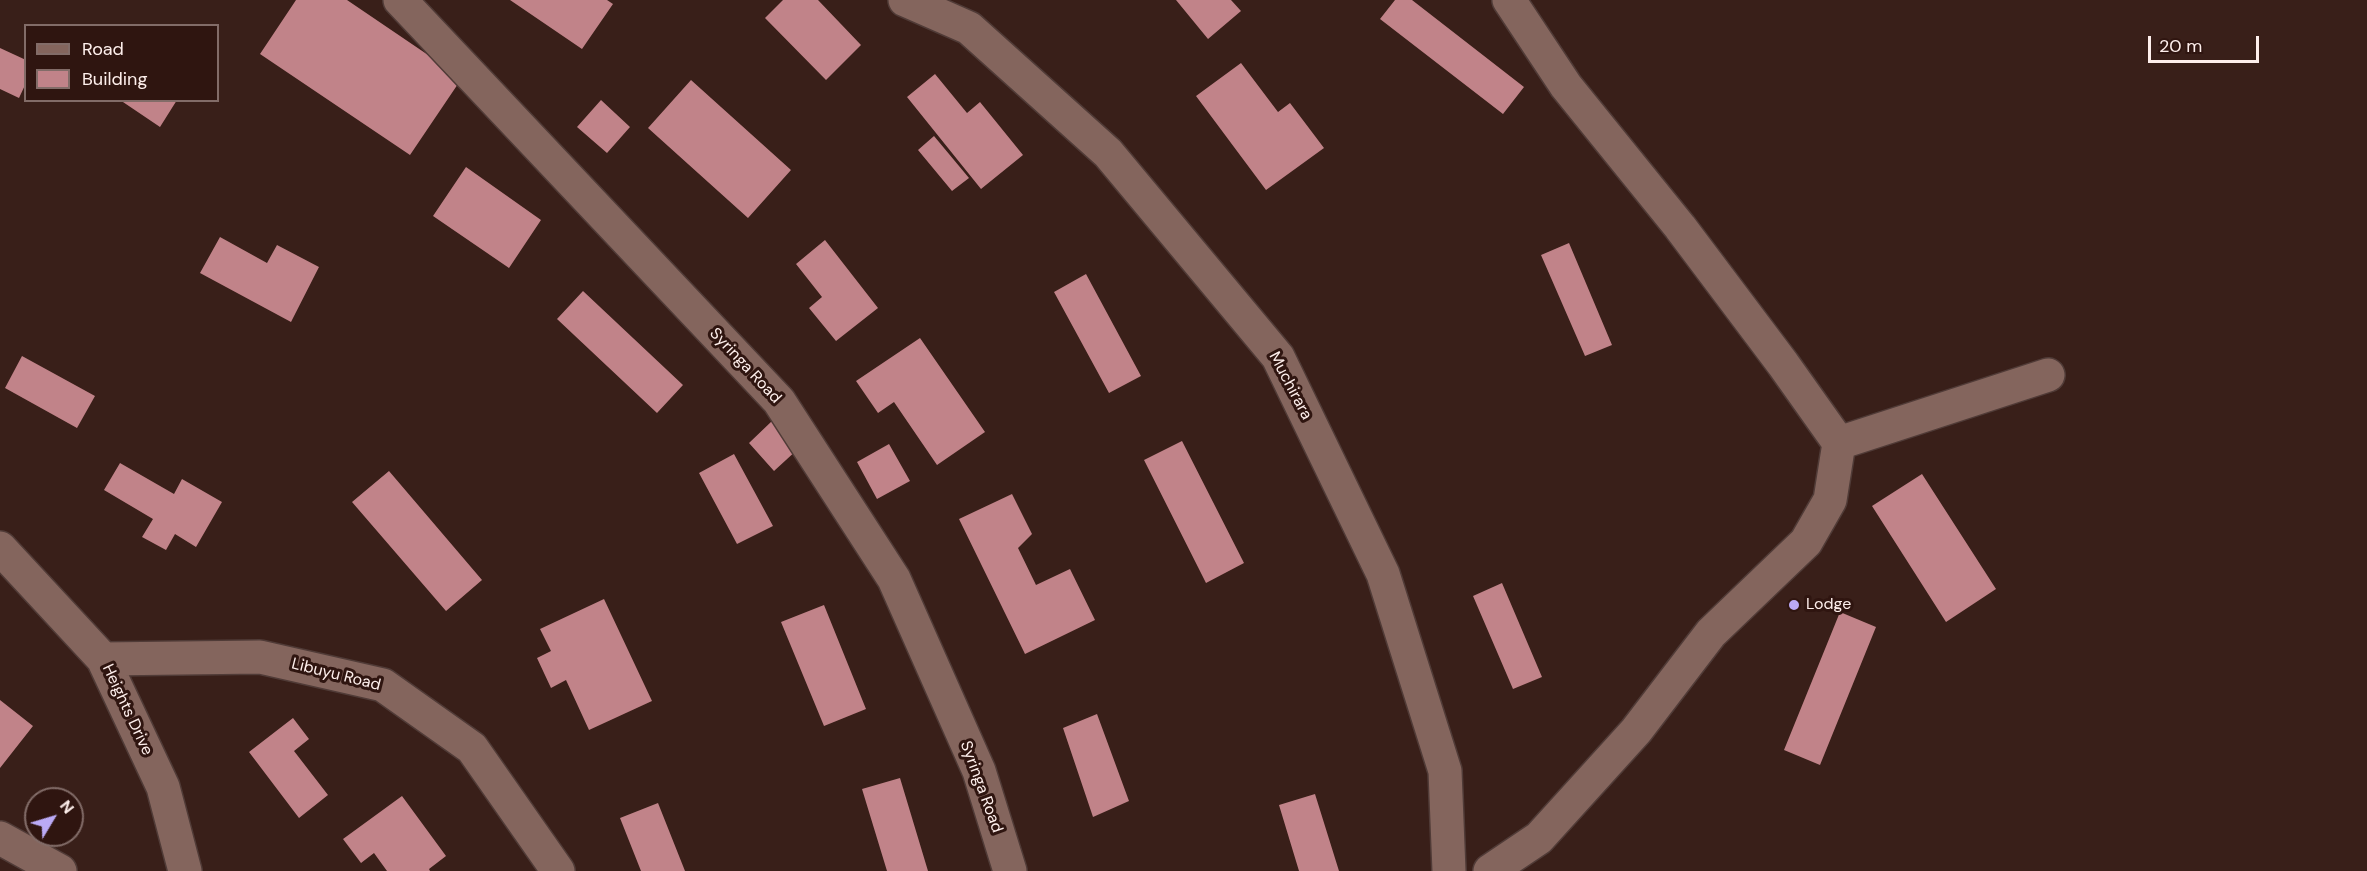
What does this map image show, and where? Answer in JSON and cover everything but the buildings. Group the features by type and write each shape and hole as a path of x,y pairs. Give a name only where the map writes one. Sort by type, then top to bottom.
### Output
{"street":[{"name":"Syringa Road","path":"400,0 779,401 894,579 979,771 1010,871"},
{"name":"Muchirara","path":"905,0 969,28 1108,153 1278,357 1383,574 1445,771 1449,871"},
{"path":"1490,871 1539,838 1636,731 1711,633 1806,542 1830,500 1839,443 1783,364 1686,236 1566,86 1509,0"},
{"path":"1839,443 2048,375"},
{"name":"Heights Drive","path":"0,548 103,659 163,787 185,871"},
{"name":"Libuyu Road","path":"103,659 260,657 383,685 472,748 558,871"},
{"path":"0,838 60,871"}],"place":[{"name":"Lodge","path":"1794,605"}]}
